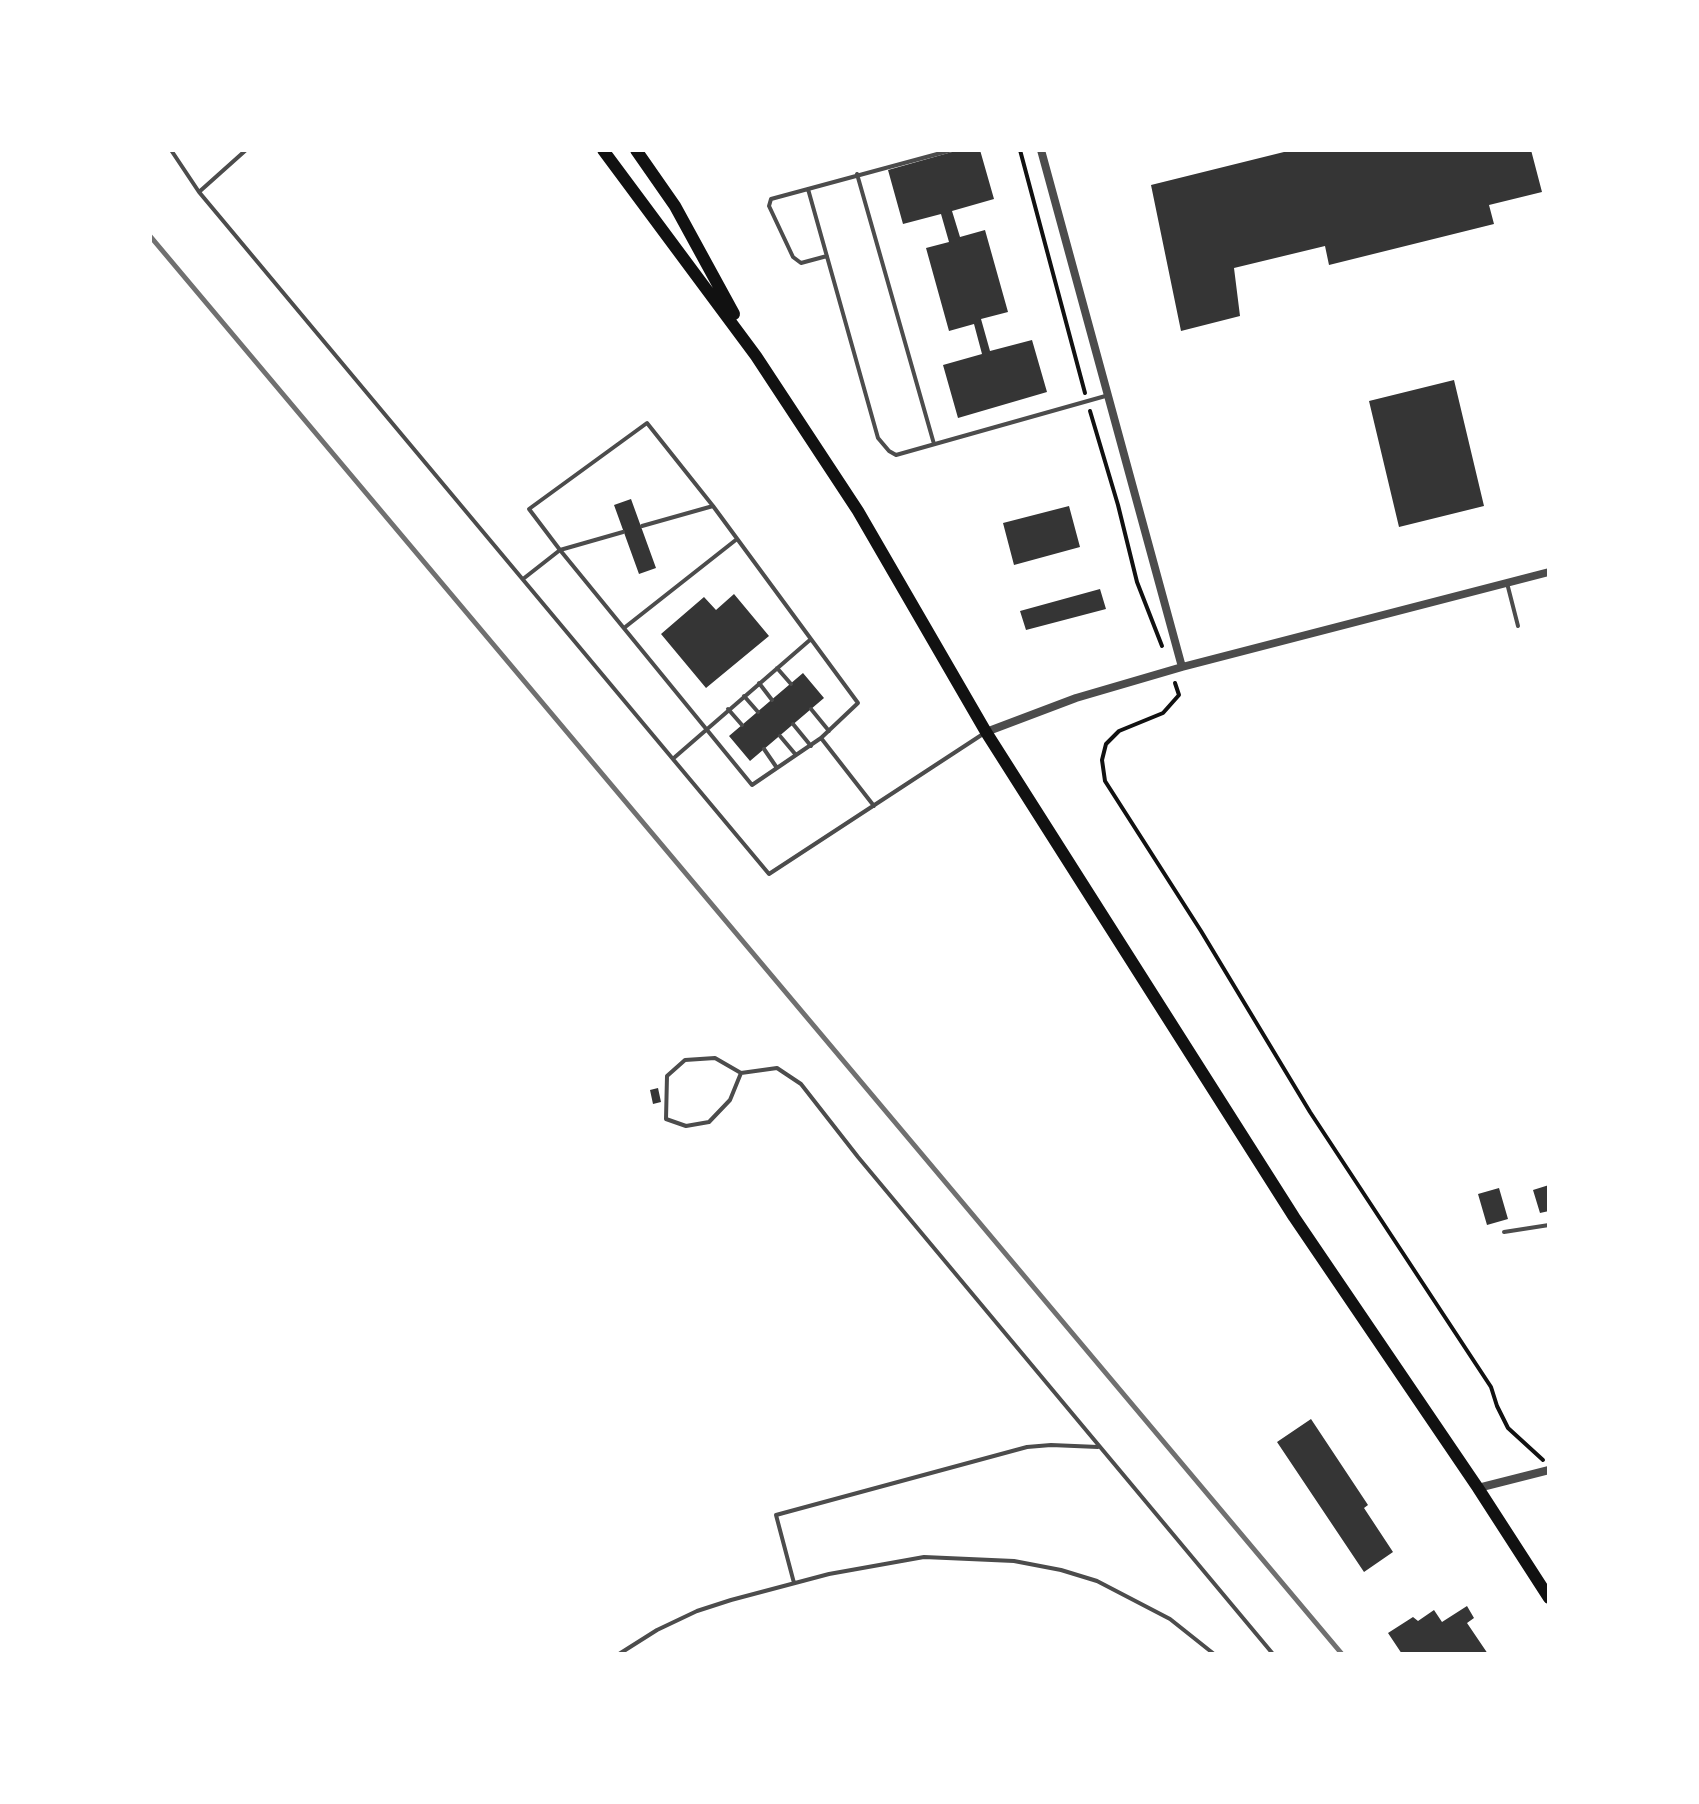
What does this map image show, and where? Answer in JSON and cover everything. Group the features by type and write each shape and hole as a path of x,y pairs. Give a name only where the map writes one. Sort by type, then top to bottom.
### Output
{"main road":[{"path":"603,150 756,356 858,511 986,732 1294,1217 1549,1598"},
{"path":"636,150 675,206 756,356"}],"street":[{"path":"1040,150 1182,667"},
{"path":"986,732 1076,698 1182,667 1549,572"},
{"path":"1478,1488 1549,1468"}],"lane":[{"path":"171,150 199,192 770,874 986,732"},
{"path":"199,192 246,150"},
{"path":"827,256 802,263 792,257 770,206 771,200 952,150"},
{"path":"857,174 934,444"},
{"path":"808,188 878,438 889,451 896,455 1108,394"},
{"path":"648,424 737,539 858,703 822,738 752,785 530,509 648,424"},
{"path":"642,526 713,506"},
{"path":"523,579 560,550 623,532"},
{"path":"624,628 737,539"},
{"path":"1507,583 1518,626"},
{"path":"673,758 811,639"},
{"path":"778,668 790,684"},
{"path":"759,683 772,700"},
{"path":"744,696 758,712"},
{"path":"811,709 829,731"},
{"path":"728,710 742,725"},
{"path":"793,724 810,746"},
{"path":"780,736 796,756"},
{"path":"822,738 874,806"},
{"path":"764,749 778,768"},
{"path":"741,1073 730,1100 709,1122 686,1126 666,1119 667,1076 684,1060 714,1058 741,1073 778,1068 802,1084 870,1172 1273,1654"},
{"path":"1504,1232 1549,1226"},
{"path":"794,1583 776,1516 1028,1447 1100,1447"},
{"path":"619,1654 696,1611 829,1574 924,1557 1014,1561 1097,1581 1170,1619 1214,1654"}],"path":[{"path":"1020,150 1137,582 1179,695 1163,713 1118,731 1106,744 1102,760 1105,781 1310,1112 1492,1387 1508,1428 1549,1468"}],"building":[{"path":"959,150 980,150 994,199 952,211 960,237 985,230 1008,312 981,319 990,351 1032,340 1047,392 958,418 943,365 982,354 974,324 949,331 926,248 949,242 941,214 903,224 888,170"},
{"path":"1292,150 1531,150 1542,192 1489,205 1494,224 1329,265 1325,246 1234,268 1240,316 1181,331 1151,185"},
{"path":"1454,380 1484,506 1399,527 1369,401"},
{"path":"631,499 656,568 639,574 614,505"},
{"path":"1069,506 1080,547 1014,565 1003,523"},
{"path":"1100,589 1106,609 1026,630 1020,611"},
{"path":"734,594 769,636 706,688 661,634 704,597 716,610"},
{"path":"803,673 824,698 750,761 729,736"},
{"path":"658,1088 661,1102 653,1104 650,1090"},
{"path":"1549,1185 1549,1211 1540,1213 1533,1190"},
{"path":"1499,1188 1508,1219 1487,1225 1478,1194"},
{"path":"1311,1419 1368,1505 1364,1508 1393,1552 1364,1572 1277,1442"},
{"path":"1467,1606 1474,1618 1467,1623 1488,1654 1402,1654 1388,1633 1413,1617 1418,1621 1434,1610 1442,1622"}],"railway":[{"path":"150,236 1342,1654"}]}
